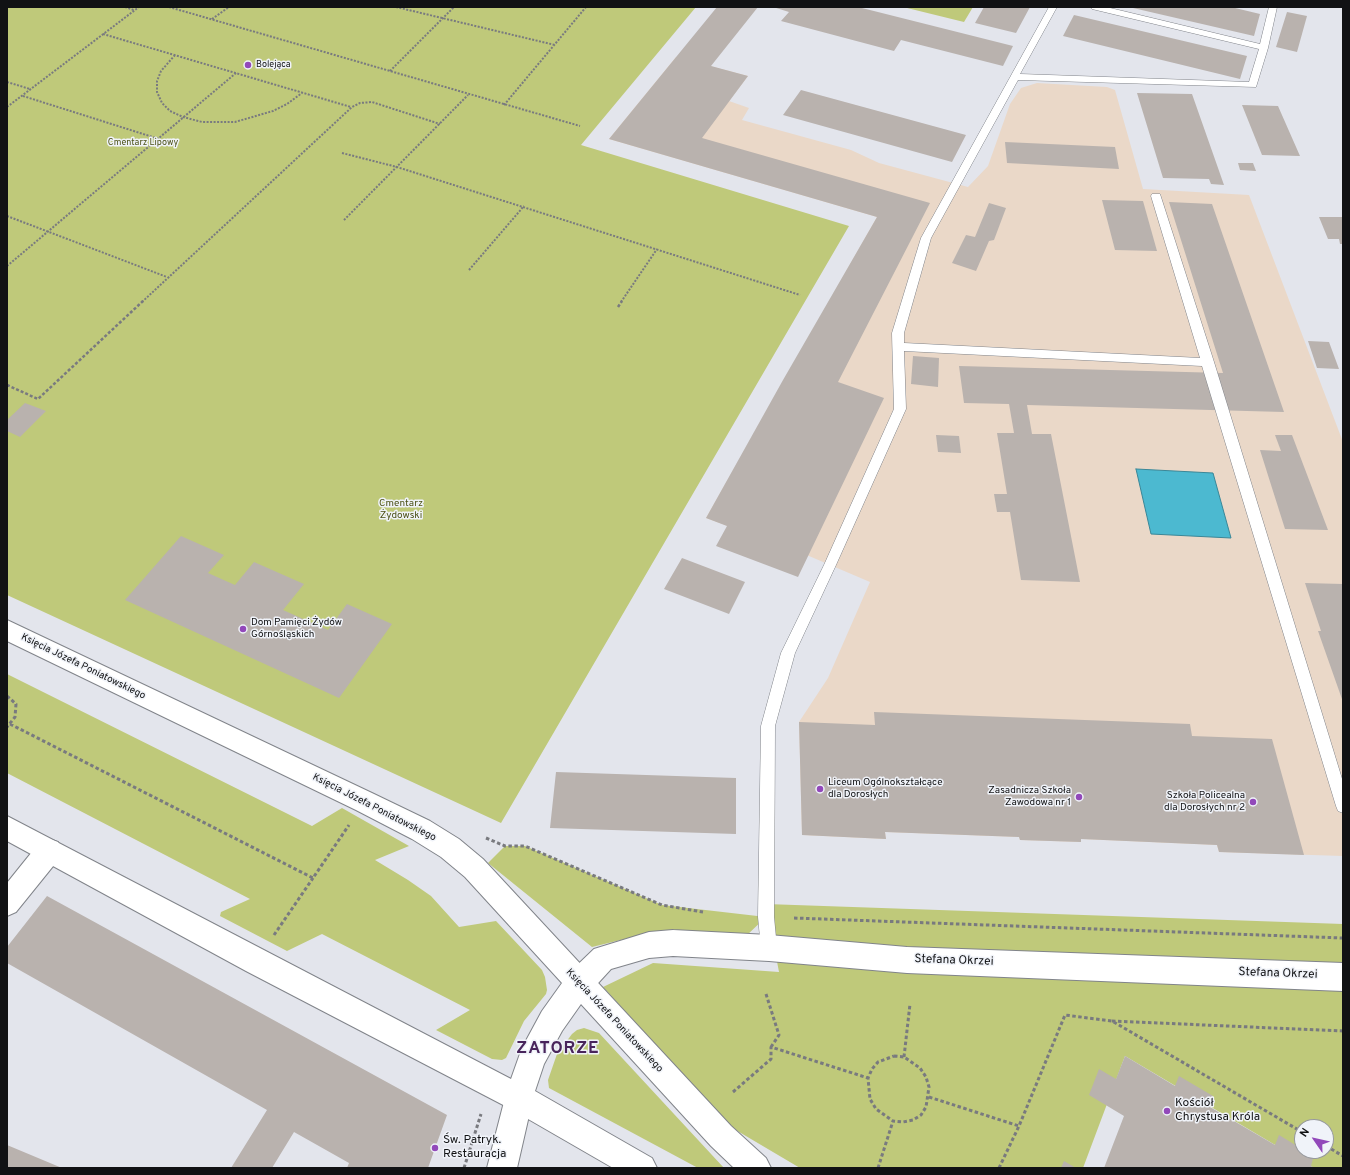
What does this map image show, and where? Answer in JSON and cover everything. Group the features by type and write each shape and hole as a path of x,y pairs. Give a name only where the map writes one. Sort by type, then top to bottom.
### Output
{"street":[{"name":"Księcia Józefa Poniatowskiego","path":"7,630 421,830 450,848 474,868 721,1136 756,1168"},
{"path":"7,828 256,961 519,1098 642,1168"},
{"path":"7,903 49,851"},
{"name":"Stefana Okrzei","path":"502,1168 519,1098 532,1058 552,1021 579,983 603,958 649,945 673,943 769,948 907,960 1343,977"}],"lane":[{"path":"769,948 766,917 768,726 788,652 830,565 900,409 898,333 926,238 1053,7"},
{"path":"1096,7 1264,48"},
{"path":"1015,77 1253,85 1264,48 1273,7"},
{"path":"1156,196 1343,806"},
{"path":"899,346 1208,362"}],"path":[{"path":"125,7 135,10"},
{"path":"7,107 139,7"},
{"path":"169,7 468,95 580,126"},
{"path":"211,20 229,7"},
{"path":"396,7 554,44"},
{"path":"390,71 454,7"},
{"path":"504,105 586,7"},
{"path":"103,34 352,107"},
{"path":"175,55 161,71 157,81 157,92 162,103 166,107 184,118 216,124 235,122 273,111 287,104 303,92"},
{"path":"7,266 236,73"},
{"path":"7,82 31,89"},
{"path":"344,220 468,95"},
{"path":"22,96 158,139"},
{"path":"7,386 38,399 167,277 352,107 360,103 372,102 440,124"},
{"path":"342,153 397,167 524,206 800,295"},
{"path":"469,270 524,206"},
{"path":"7,216 167,277"},
{"path":"618,307 657,249"},
{"path":"7,696 16,704 15,717 8,725 313,878"},
{"path":"256,961 350,824"},
{"path":"793,918 1343,938"},
{"path":"733,1092 771,1059 771,1047 779,1035 766,994"},
{"path":"904,1057 910,1004"},
{"path":"999,1168 1019,1126 1065,1015 1112,1021 1343,1031"},
{"path":"1112,1021 1294,1127"},
{"path":"771,1047 868,1078"},
{"path":"894,1056 904,1057 920,1068 926,1077 929,1087 929,1097 926,1107 921,1115 913,1120 903,1122 893,1121 876,1109 868,1088 868,1078 878,1062 894,1056"},
{"path":"929,1097 1019,1126"},
{"path":"464,1168 482,1110"},
{"path":"878,1168 893,1121"},
{"path":"1334,1151 1343,1156"}],"shaded area":[{"path":"676,57 748,76 729,101 749,108 742,120 851,150 879,163 968,187 988,166 1010,104 1021,88 1037,83 1107,87 1115,90 1143,189 1249,195 1343,442 1343,856 1219,852 1217,845 1081,839 1081,842 1020,840 1019,837 885,832 886,839 802,835 799,722 828,678 870,582 809,556 706,518 877,217 609,139"}],"green space":[{"path":"7,7 696,7 581,145 849,226 501,823 7,595"},
{"path":"903,7 973,7 964,22"},
{"path":"7,674 312,826 342,808 409,846 375,860 431,896 459,927 496,921 542,970 545,977 547,990 546,994 524,1021 506,1058 502,1060 492,1059 436,1030 470,1010 322,934 287,951 220,916 221,912 250,899 7,773"},
{"path":"505,846 525,846 662,905 766,917 746,936 637,936 592,947 488,863"},
{"path":"766,904 1343,924 1343,1168 1314,1168 1299,1159 1334,1159 1334,1119 1294,1119 1294,1156 1125,1056 1083,1168 800,1168 729,1126 603,987 653,963 779,972"},
{"path":"584,1028 599,1033 724,1168 698,1168 549,1088 548,1080 557,1054 572,1034 577,1030"}],"water":[{"path":"1136,469 1213,473 1231,538 1151,534"}],"building":[{"path":"717,7 758,7 711,66 748,76 702,138 930,203 838,382 884,398 798,577 716,546 727,526 706,518 783,380 877,217 609,139"},
{"path":"773,7 858,7 1013,46 1003,66 901,40 894,51 781,21 789,12"},
{"path":"984,7 1030,7 1016,33 975,23"},
{"path":"1231,7 1260,14 1254,36 1133,8"},
{"path":"1287,12 1307,16 1297,52 1276,47"},
{"path":"1074,15 1247,56 1240,79 1063,36"},
{"path":"801,90 966,135 952,162 783,115"},
{"path":"1137,93 1192,94 1224,185 1211,184 1209,179 1163,178"},
{"path":"1242,105 1278,106 1300,156 1262,155"},
{"path":"1005,142 1115,147 1119,169 1007,163"},
{"path":"1238,163 1253,163 1256,171 1240,170"},
{"path":"1102,200 1143,201 1157,251 1115,250"},
{"path":"1169,202 1212,204 1284,412 1027,405 1032,434 1051,434 1080,582 1021,580 1010,512 997,512 994,494 1007,494 997,433 1014,433 1009,404 964,403 959,366 1223,373"},
{"path":"989,203 1006,208 994,240 989,241 976,271 952,263 966,235 975,237"},
{"path":"1319,217 1343,217 1343,244 1340,244 1339,239 1328,239"},
{"path":"1308,341 1329,342 1339,369 1317,368"},
{"path":"913,356 939,358 938,387 911,384"},
{"path":"25,403 46,411 20,437 7,431 7,420"},
{"path":"936,435 959,436 961,453 938,452"},
{"path":"1275,435 1292,435 1328,530 1285,529 1260,450 1281,451"},
{"path":"181,536 224,555 208,573 235,585 254,562 304,584 283,610 328,630 347,604 392,624 339,698 125,600"},
{"path":"682,558 745,582 729,614 664,589"},
{"path":"1305,583 1343,584 1343,702 1318,631 1321,631"},
{"path":"874,712 1190,724 1192,736 1272,739 1304,855 1219,852 1217,845 1081,839 1081,842 1020,840 1019,837 885,832 886,839 802,835 799,722 875,725"},
{"path":"556,772 736,778 736,834 550,828"},
{"path":"47,896 447,1115 428,1168 347,1168 349,1163 294,1132 272,1168 231,1168 267,1110 7,963 7,947"},
{"name":"Kościół Chrystusa Króla","path":"1125,1056 1175,1086 1179,1076 1213,1096 1210,1107 1275,1145 1279,1135 1294,1144 1294,1159 1313,1159 1311,1166 1315,1168 1104,1168 1124,1116 1089,1095 1099,1069 1116,1079"},
{"path":"7,1145 62,1168 7,1168"},
{"path":"1064,1161 1076,1168 1061,1168"}],"place":[{"name":"Bolejąca","path":"248,65"},
{"name":"Dom Pamięci Żydów Górnośląskich","path":"243,629"},
{"name":"Liceum Ogólnokształcące dla Dorosłych","path":"820,789"},
{"name":"Zasadnicza Szkoła Zawodowa nr 1","path":"1079,797"},
{"name":"Szkoła Policealna dla Dorosłych nr 2","path":"1253,802"},
{"name":"Kościół Chrystusa Króla","path":"1167,1111"},
{"name":"Św. Patryk. Restauracja","path":"435,1148"}],"district":[{"name":"ZATORZE","path":"558,1050"}],"park label":[{"name":"Cmentarz Lipowy","path":"143,143"},
{"name":"Cmentarz Żydowski","path":"401,510"}]}
